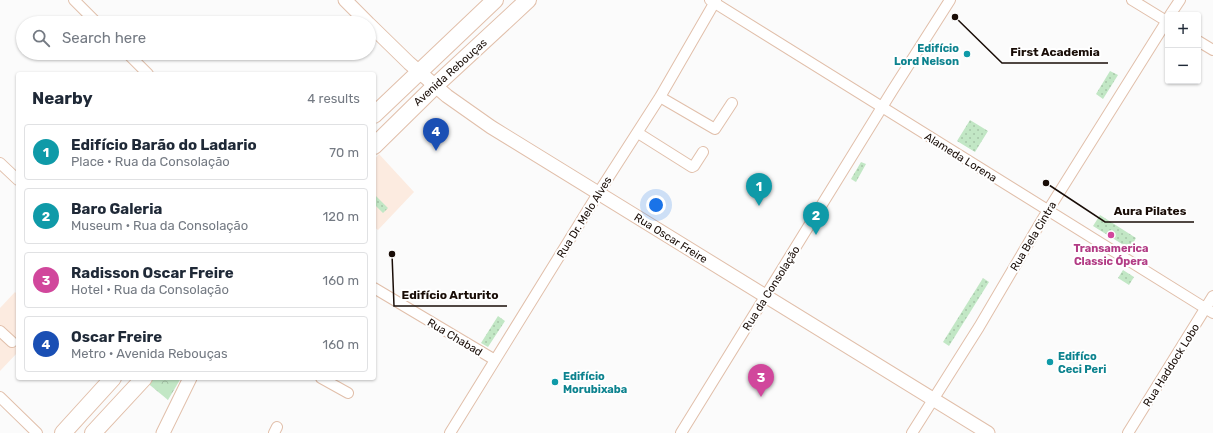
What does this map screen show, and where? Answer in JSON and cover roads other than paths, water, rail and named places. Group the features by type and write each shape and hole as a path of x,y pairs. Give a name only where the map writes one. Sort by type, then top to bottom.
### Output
{"main road":[{"name":"Avenida Rebouças","path":"376,113 495,0"},
{"name":"Avenida Rebouças","path":"376,144 435,86 528,0"},
{"path":"63,433 111,380"},
{"path":"94,433 142,380"}],"street":[{"path":"74,0 90,16"},
{"name":"Rua Oscar Freire","path":"345,0 360,16"},
{"name":"Rua da Consolação","path":"681,433 950,0"},
{"path":"1132,0 1165,17"},
{"name":"Rua Bela Cintra","path":"1172,12 1180,0"},
{"name":"Alameda Lorena","path":"714,1 882,108 1209,310"},
{"name":"Rua Dr. Melo Alves","path":"450,433 598,192 638,133 660,97 709,15 714,1"},
{"name":"Rua Bela Cintra","path":"912,433 979,327 1048,211 1165,24"},
{"name":"Rua Oscar Freire","path":"376,32 447,96 491,127 988,433"},
{"path":"1201,43 1213,50"},
{"path":"134,60 146,72"},
{"path":"660,97 715,129 732,103"},
{"path":"638,133 692,167 703,152"},
{"path":"0,162 16,178"},
{"name":"Rua Chabad","path":"376,289 495,360"},
{"name":"Rua Haddock Lobo","path":"1128,433 1209,310 1213,296"},
{"path":"163,433 189,380"},
{"path":"325,380 348,393"},
{"path":"0,397 37,433"}],"place":[{"name":"First Academia","path":"955,17"},
{"name":"Edifício Lord Nelson","path":"967,54"},
{"name":"Oscar Freire","path":"436,151"},
{"name":"Aura Pilates","path":"1046,183"},
{"name":"Edifício Barão do Ladario","path":"759,206"},
{"name":"Baro Galeria","path":"816,235"},
{"name":"Transamerica Classic Ópera","path":"1111,235"},
{"name":"Edifício Arturito","path":"392,254"},
{"name":"Edifíco Ceci Peri","path":"1050,362"},
{"name":"Edifício Morubixaba","path":"555,382"},
{"name":"Radisson Oscar Freire","path":"761,397"}]}
